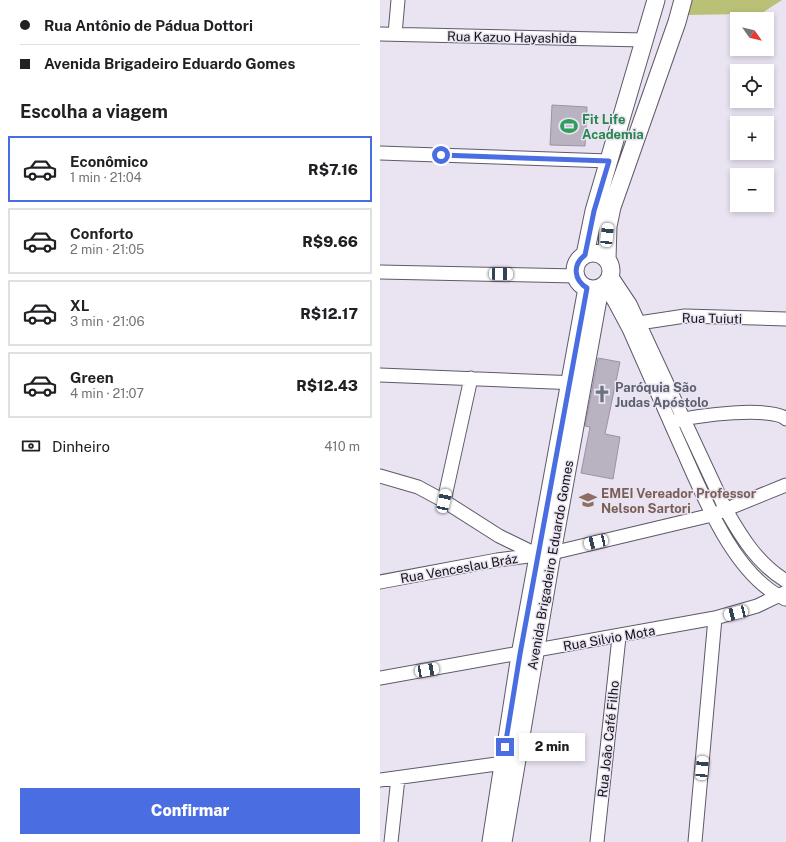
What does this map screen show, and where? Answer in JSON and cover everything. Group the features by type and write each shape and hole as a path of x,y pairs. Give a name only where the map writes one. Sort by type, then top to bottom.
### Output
{"main road":[{"path":"585,255 596,253 602,279 578,281 576,276 577,264 585,255 594,211 656,0"},
{"name":"Avenida Brigadeiro Eduardo Gomes","path":"491,842 509,762 527,653 576,383 602,279 612,207 678,22 683,0"},
{"name":"Avenida Brigadeiro Eduardo Gomes","path":"503,842 509,762"}],"street":[{"path":"395,34 398,0"},
{"name":"Rua Kazuo Hayashida","path":"380,34 644,40"},
{"path":"380,153 609,161"},
{"path":"380,272 576,276"},
{"path":"602,279 630,304 639,323 712,515 732,547 750,570 765,586 784,596"},
{"path":"602,279 677,421 743,540 760,561 786,581"},
{"name":"Rua Tuiuti","path":"639,323 685,316 786,319"},
{"path":"380,376 471,378 576,383"},
{"path":"444,501 471,378"},
{"path":"677,421 765,412 782,415 786,419"},
{"path":"380,476 418,487 444,501 499,536 545,554"},
{"name":"Rua Venceslau Bráz","path":"380,582 497,560 545,554 712,515 786,485"},
{"path":"497,560 500,548 499,536"},
{"name":"Rua Silvio Mota","path":"380,678 619,637 715,618 736,613 784,596"},
{"path":"695,842 715,618"},
{"name":"Rua João Café Filho","path":"597,842 619,637"},
{"path":"380,780 509,762"},
{"path":"391,842 398,778"}],"green space":[{"path":"691,0 782,0 764,12 730,12 730,14 687,15"}],"building":[{"name":"Fit Life Academia","path":"552,105 587,107 585,146 550,145"},
{"path":"598,358 620,362 605,434 620,437 613,479 581,473 590,427 585,426"}],"place":[{"name":"Fit Life Academia","path":"569,126"},
{"name":"Paróquia São Judas Apóstolo","path":"602,394"},
{"name":"EMEI Vereador Professor Nelson Sartori","path":"588,500"}],"route":[{"path":"441,155 609,161 594,211 587,239 585,255 577,264 576,276 578,281 587,288 520,654 505,747"}]}
